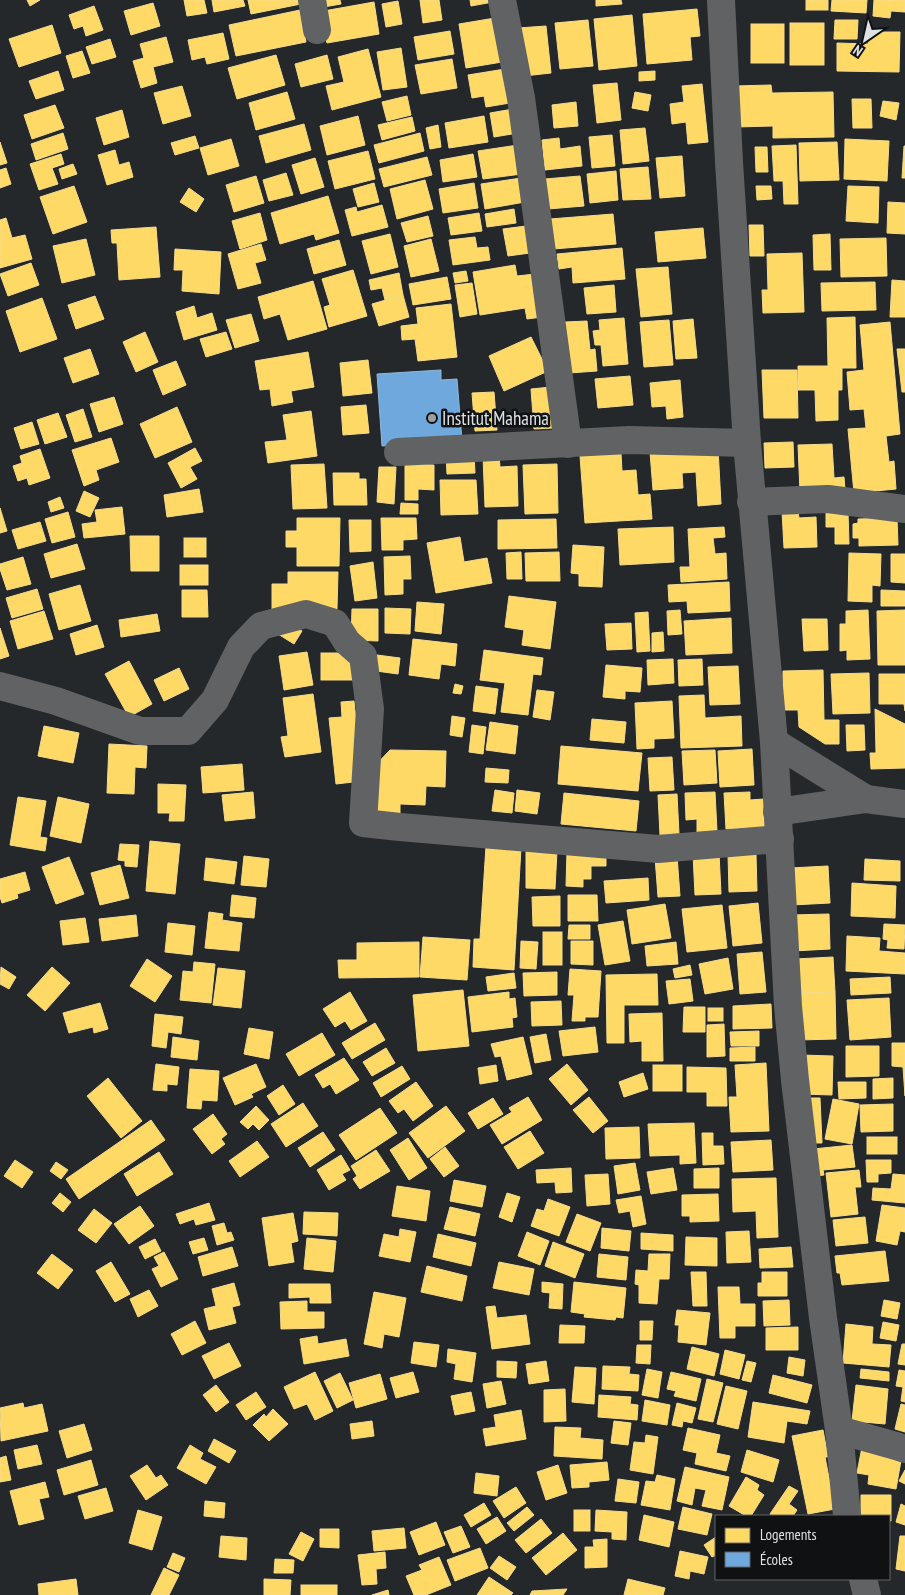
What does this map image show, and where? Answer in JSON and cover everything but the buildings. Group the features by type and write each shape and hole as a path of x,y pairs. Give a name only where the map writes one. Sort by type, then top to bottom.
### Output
{"street":[{"path":"312,0 317,30"},
{"path":"502,0 521,98 568,444"},
{"path":"721,0 747,443 774,742 794,1080 823,1318 839,1430 848,1515"},
{"path":"398,452 629,440 747,443"},
{"path":"752,502 828,499 905,509"},
{"path":"0,686 56,702 140,731 188,731 215,700 241,647 261,626 306,614 335,623 346,642 363,656 370,708 363,823 658,849 780,839"},
{"path":"774,742 866,799"},
{"path":"777,812 866,799 905,804"},
{"path":"839,1430 905,1449"},
{"path":"863,1580 867,1595"}],"place":[{"name":"Institut Mahama","path":"432,418"}]}
